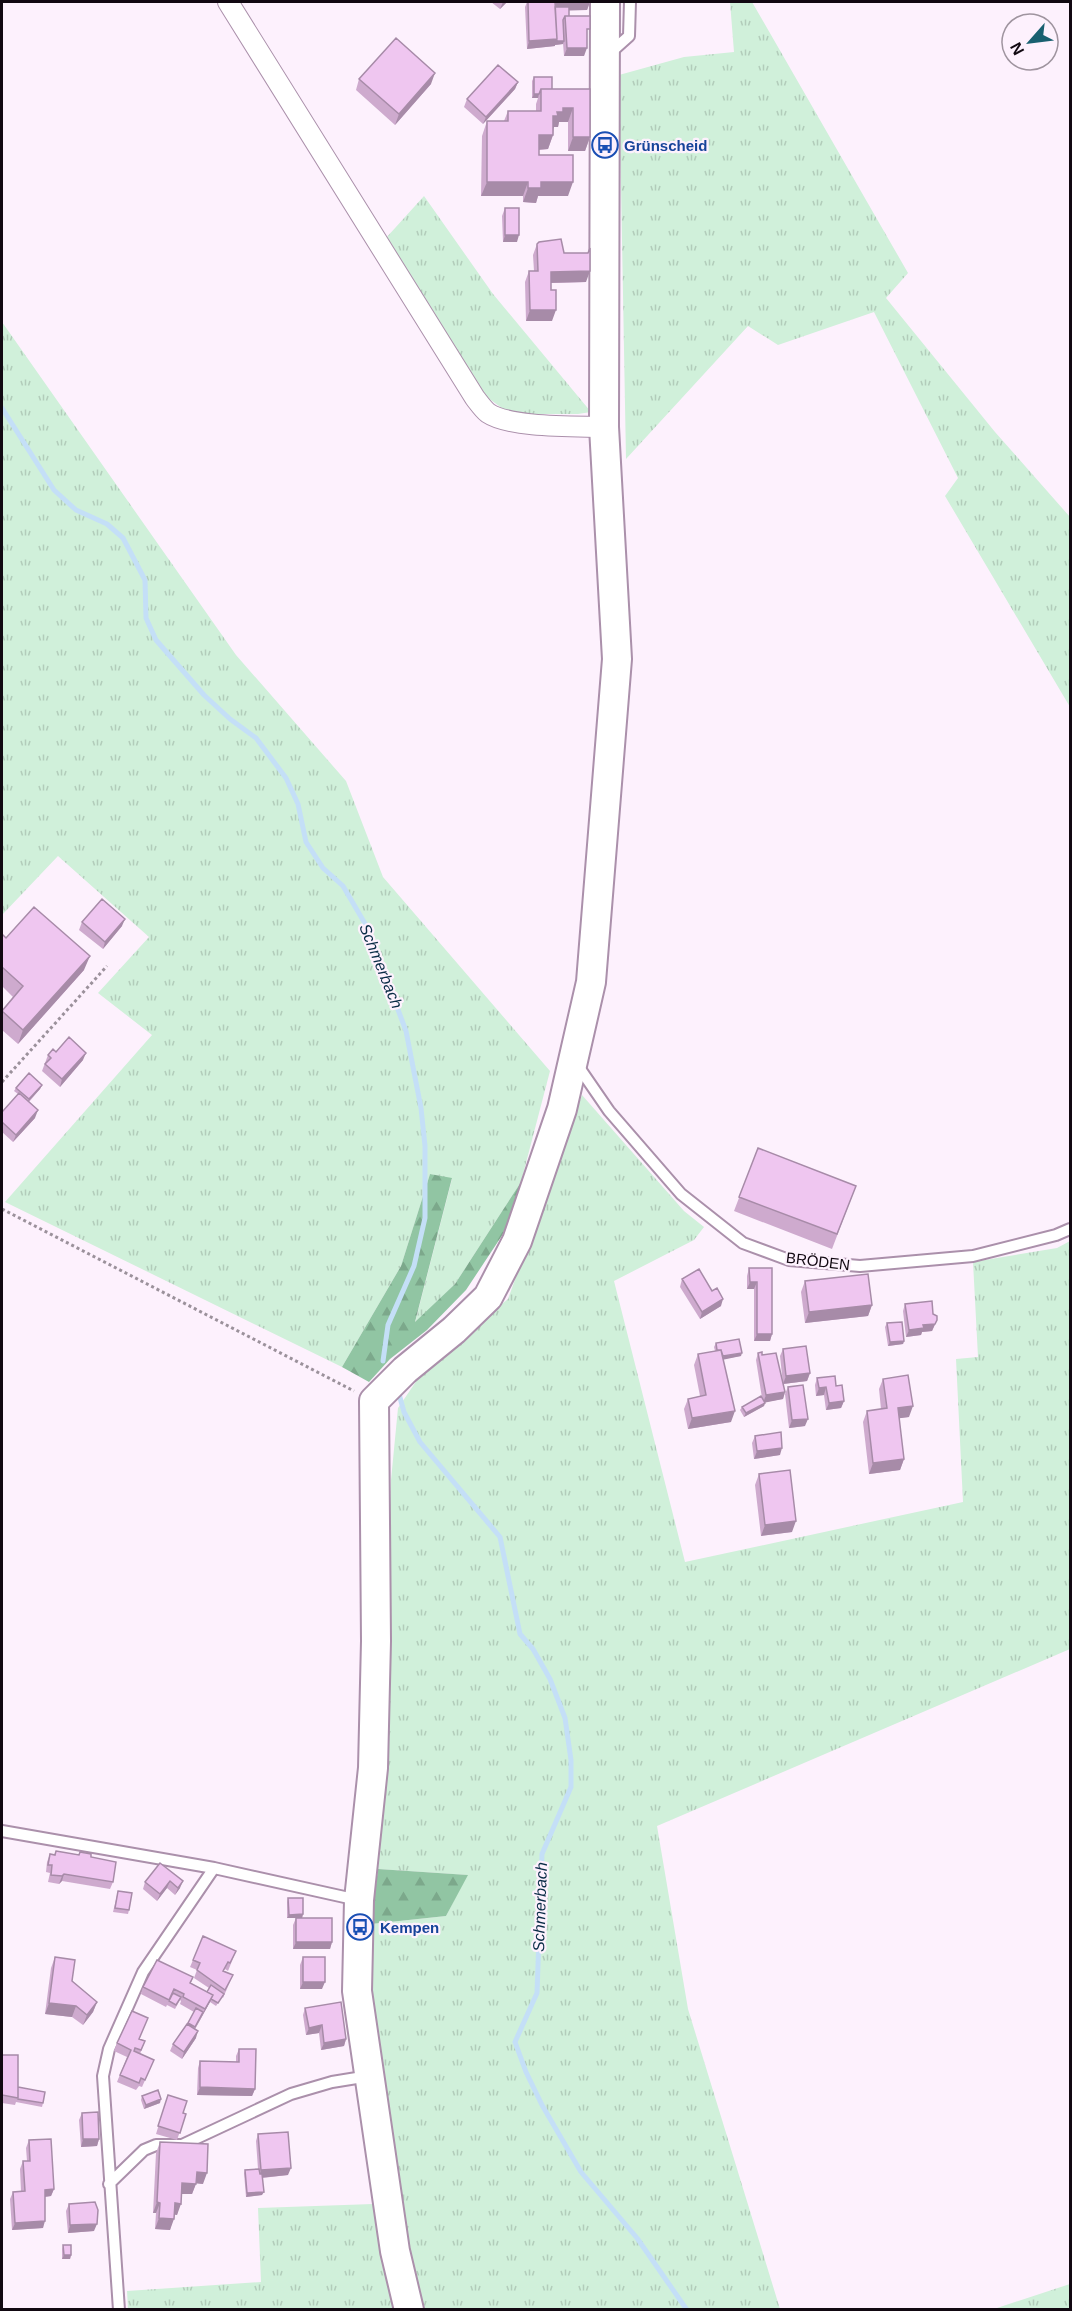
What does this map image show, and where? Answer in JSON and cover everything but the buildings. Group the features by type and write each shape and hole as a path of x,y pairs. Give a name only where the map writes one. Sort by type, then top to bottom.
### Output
{"street":[{"path":"228,2 476,398 488,412 505,420 525,423 604,427"},
{"path":"409,2310 395,2251 357,1991 359,1900 373,1768 376,1641 374,1401 405,1370 454,1330 488,1297 517,1241 562,1109 591,982 617,658 604,427 605,2"}],"lane":[{"path":"605,57 629,36 630,2"},
{"name":"BRÖDEN","path":"573,1059 609,1111 681,1194 743,1242 789,1260 860,1266 973,1256 1056,1235 1071,1229"},
{"path":"2,1831 214,1868 359,1900"},
{"path":"119,2310 103,2076 109,2049 143,1972 214,1868"},
{"path":"109,2184 144,2150 156,2145 182,2145 291,2094 332,2082 369,2076"}],"path":[{"path":"2,1082 107,966"},
{"path":"2,1209 216,1322 374,1401"}],"green space":[{"path":"730,2 752,2 908,273 886,298 995,432 1070,517 1070,707 945,496 958,478 874,312 778,345 748,326 626,459 619,75 684,57 734,52"},
{"path":"424,196 493,294 591,412 510,414 484,395 386,238"},
{"path":"2,322 236,655 346,781 383,877 550,1071 521,1182 455,1284 415,1323 452,1179 430,1174 401,1266 342,1367 5,1202 152,1035 98,993 149,937 58,856 2,915"},
{"path":"582,1095 684,1211 704,1227 694,1240 614,1281 685,1562 963,1502 956,1359 978,1357 973,1262 1057,1248 1070,1241 1070,1649 657,1826 688,2009 780,2309 424,2309 401,2216 369,1998 371,1924 446,1916 467,1875 378,1869 391,1480 398,1408 428,1364 508,1299"},
{"path":"430,1174 452,1178 415,1322 455,1284 521,1182 509,1225 466,1290 427,1330 390,1359 369,1382 342,1367 401,1266"},
{"path":"378,1869 468,1875 446,1916 371,1924"},
{"path":"373,2204 394,2309 128,2309 127,2291 261,2282 258,2208"},
{"path":"1070,2284 1070,2309 994,2309"}],"waterway":[{"name":"Schmerbach","path":"2,408 54,490 76,510 107,524 123,538 145,580 146,618 156,640 204,695 230,719 256,738 286,778 298,804 306,842 323,868 343,886 367,927 406,1031 421,1108 425,1146 425,1218 414,1266 388,1325 383,1361"},
{"name":"Schmerbach","path":"399,1394 404,1412 420,1442 500,1537 520,1634 533,1649 550,1679 565,1718 571,1760 571,1787 542,1854 537,1993 515,2042 542,2105 581,2172 637,2238 687,2310"}],"place":[{"name":"Grünscheid","path":"605,145"},
{"name":"Kempen","path":"360,1927"}]}
